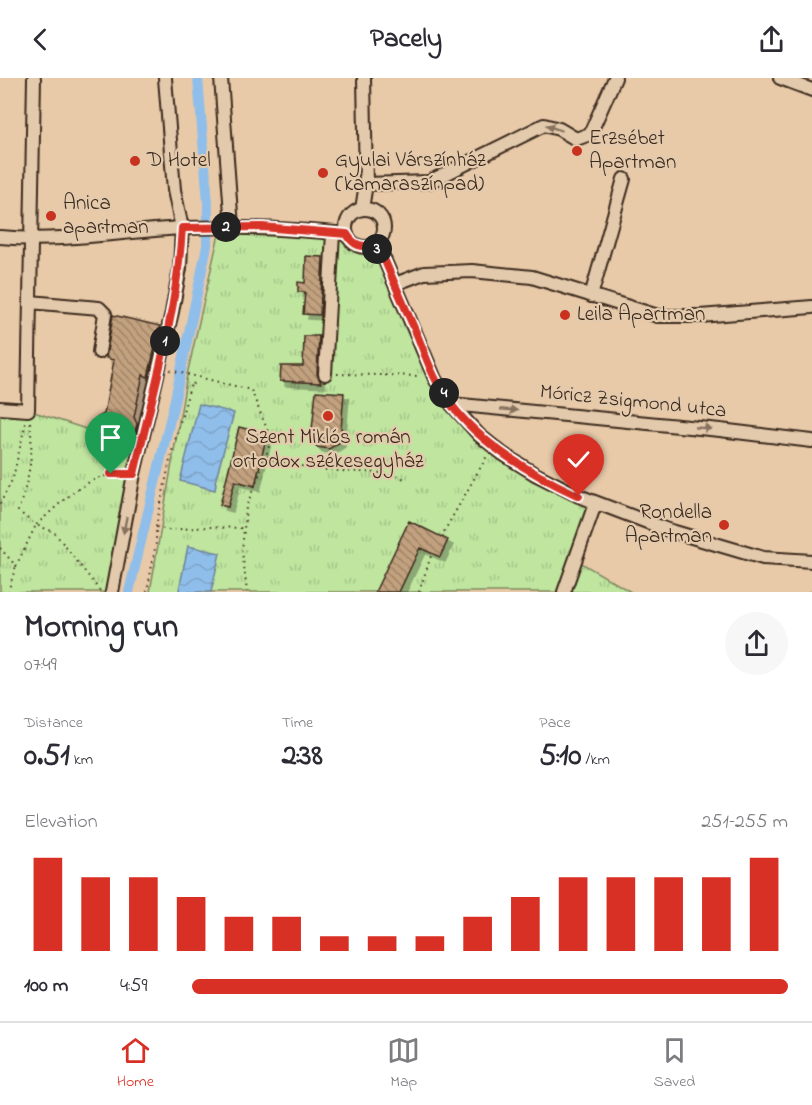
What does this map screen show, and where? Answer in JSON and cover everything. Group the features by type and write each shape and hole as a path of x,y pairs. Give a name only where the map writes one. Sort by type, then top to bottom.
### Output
{"street":[{"path":"0,408 28,410 34,78"},
{"path":"112,592 141,439 172,312 185,228 174,190 165,78"},
{"path":"221,78 230,227"},
{"path":"362,209 366,184 364,78"},
{"path":"366,184 429,182 544,125 559,129 576,139 590,134 615,78"},
{"path":"780,78 812,90"},
{"path":"591,297 624,179"},
{"path":"362,209 375,211 383,221 383,234 374,244 361,246 355,244 347,234 347,221 356,211 362,209"},
{"path":"0,237 30,240 185,228 230,227 262,227 347,234"},
{"path":"325,374 333,233"},
{"path":"374,244 385,261 434,376 451,404 479,435 492,445 536,474 595,504 668,530 763,558 812,561"},
{"path":"395,284 424,273 472,271 532,278 658,316 700,316 812,307"},
{"path":"30,302 99,308 105,314 99,352"},
{"name":"Móricz Zsigmond utca","path":"451,404 708,428 812,441"},
{"path":"564,592 595,504"}],"path":[{"path":"176,372 251,390 271,439 266,458 246,507 242,551 247,592"},
{"path":"325,374 434,376"},
{"path":"147,592 156,543 156,527 171,455 190,383 197,385"},
{"path":"0,504 13,478 28,410"},
{"path":"28,410 33,446 28,480 18,511 36,525 54,532 101,592"},
{"path":"441,537 492,445"},
{"path":"266,458 294,465 340,471 387,473 405,479"},
{"path":"8,592 16,566 36,525 78,487 111,474 134,474"},
{"path":"156,527 169,530 208,527 243,528"},
{"path":"0,548 16,566"},
{"path":"419,592 432,553"},
{"path":"808,592 812,589"}],"green space":[{"path":"262,227 347,234 350,240 361,246 374,244 435,379 479,435 595,504 576,560 631,592 150,592 187,375 219,234"},
{"path":"0,408 28,410 141,447 112,592 0,592"}],"water":[{"path":"199,404 234,413 215,482 215,490 180,481"},
{"path":"188,546 220,553 211,592 180,592 179,590"}],"building":[{"path":"306,256 323,257 320,315 303,314 305,292 298,292 298,282 305,283"},
{"path":"113,315 160,326 148,377 143,375 134,417 137,424 130,446 129,440 112,434 110,440 99,439 92,427 97,418 104,414 114,360 106,358"},
{"path":"304,336 319,336 317,374 321,383 280,381 281,366 303,366"},
{"name":"Szent Miklós román ortodox székesegyház","path":"316,391 344,393 340,442 329,449 317,447 311,439"},
{"path":"239,427 267,434 255,486 235,481 228,507 220,505"},
{"path":"409,521 448,540 440,557 420,548 399,592 375,592"}],"waterway":[{"path":"129,592 175,399 207,246 208,203 198,78"}],"place":[{"name":"Erzsébet Apartman","path":"577,151"},
{"name":"D Hotel","path":"135,161"},
{"name":"Gyulai Várszínház (kamaraszínpad)","path":"323,173"},
{"name":"Anica apartman","path":"51,216"},
{"name":"Leila Apartman","path":"565,315"},
{"name":"Szent Miklós román ortodox székesegyház","path":"328,416"},
{"name":"Rondella Apartman","path":"724,525"}],"route":[{"path":"111,474 134,474 172,312 180,268 182,228 262,227 347,234 355,244 361,246 374,244 385,261 435,379 451,404 479,435 503,454 579,496"}]}
